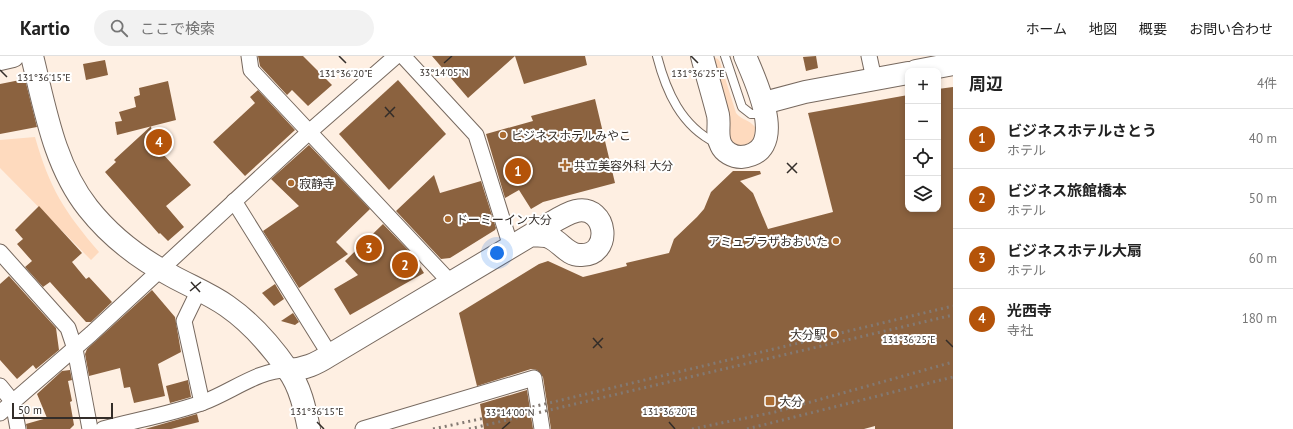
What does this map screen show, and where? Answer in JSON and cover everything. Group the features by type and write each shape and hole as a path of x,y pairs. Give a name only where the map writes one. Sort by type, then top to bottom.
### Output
{"main road":[{"path":"0,59 13,56"},
{"path":"32,56 56,147 69,180 77,193 100,221 116,237 161,270 216,299 240,316 288,370 304,408 309,429"},
{"path":"702,56 718,115 718,139 720,145 730,154 737,157 746,156 755,152 761,147 765,139 767,128 765,109 745,56"},
{"path":"932,68 953,64"},
{"path":"765,109 805,92 905,74"},
{"path":"288,370 307,368 531,235"}],"street":[{"path":"249,56 251,70 308,133 451,283"},
{"path":"0,413 75,349 308,133 396,56"},
{"path":"403,56 476,135 511,247"},
{"path":"869,56 874,79"},
{"path":"234,201 330,355"},
{"path":"0,252 64,322 73,337 90,429"},
{"path":"199,290 184,321 202,403"},
{"path":"103,429 202,403 227,393 266,373 277,370 288,370"},
{"path":"363,429 534,378 542,429"},
{"path":"0,386 13,402 18,429"}],"lane":[{"path":"657,56 667,87 686,120 700,134 720,145"},
{"path":"725,56 742,107 751,114 765,109"}],"shaded area":[{"path":"713,57 718,59 720,62 736,113 755,127 754,144 732,147"},
{"path":"35,137 46,171 60,199 76,224 99,252 91,260 0,168 0,140"}],"building":[{"path":"258,56 303,56 332,85 308,106 292,90 287,95 260,66"},
{"path":"432,56 515,56 468,98"},
{"path":"515,56 585,56 587,65 524,84"},
{"path":"816,56 818,68 806,71 803,57"},
{"path":"105,60 108,75 86,80 83,64"},
{"path":"25,79 37,127 0,134 0,84"},
{"path":"398,80 446,134 389,190 339,134"},
{"path":"168,81 176,120 117,135 115,122 122,121 119,112 136,107 134,97 140,95 139,88"},
{"path":"953,87 953,429 875,429 875,426 864,429 551,429 543,377 537,370 531,369 477,386 459,313 539,264 548,261 583,277 627,266 626,263 669,253 674,239 704,209 711,192 733,171 760,171 761,174 740,181 753,193 768,229 833,212 808,113 905,96 905,212 941,212 941,89"},
{"path":"258,90 295,130 245,176 213,142 255,103 250,97"},
{"path":"595,99 615,183 543,202 531,209 519,190 505,198 486,134 533,121 531,116"},
{"path":"151,126 153,143 191,185 166,206 184,227 168,241 160,233 159,234 105,172 116,162 114,160"},
{"path":"309,145 370,209 336,242 348,254 299,288 263,231 299,206 271,179"},
{"name":"ドーミーイン大分","path":"434,175 440,193 481,181 496,228 450,258 441,259 396,211"},
{"path":"39,206 82,253 72,262 86,279 89,277 112,302 91,322 86,322 50,282 43,287 25,267 32,261 17,244 23,239 15,230"},
{"path":"383,224 412,254 424,273 350,315 334,289 358,275 345,261"},
{"path":"9,276 56,328 59,350 36,369 33,365 17,379 0,360 0,284"},
{"path":"275,284 284,299 274,306 262,293"},
{"path":"152,290 175,317 181,352 158,364 165,396 134,403 130,387 124,388 120,368 89,376 85,354 87,349"},
{"path":"293,313 299,322 295,325 281,321"},
{"path":"70,370 72,380 68,381 72,401 70,402 74,425 70,429 27,429 26,424 47,418 37,394 62,371"},
{"path":"188,380 191,397 170,403 166,386"},
{"path":"527,390 533,429 484,429 480,404"},
{"path":"197,414 199,422 171,429 145,429"}],"railway":[{"path":"433,429 499,415 953,306"},
{"path":"469,429 953,315"},
{"path":"692,429 775,412 953,362"},
{"path":"747,429 953,377"}],"place":[{"name":"ビジネスホテルみやこ","path":"503,135"},
{"name":"光西寺","path":"159,142"},
{"name":"共立美容外科 大分","path":"565,165"},
{"name":"ビジネスホテルさとう","path":"518,171"},
{"name":"寂静寺","path":"291,183"},
{"name":"ドーミーイン大分","path":"448,219"},
{"name":"アミュプラザおおいた","path":"836,241"},
{"name":"ビジネスホテル大扇","path":"369,248"},
{"name":"ビジネス旅館橋本","path":"405,265"},
{"name":"大分駅","path":"834,334"},
{"name":"大分","path":"770,401"}]}
